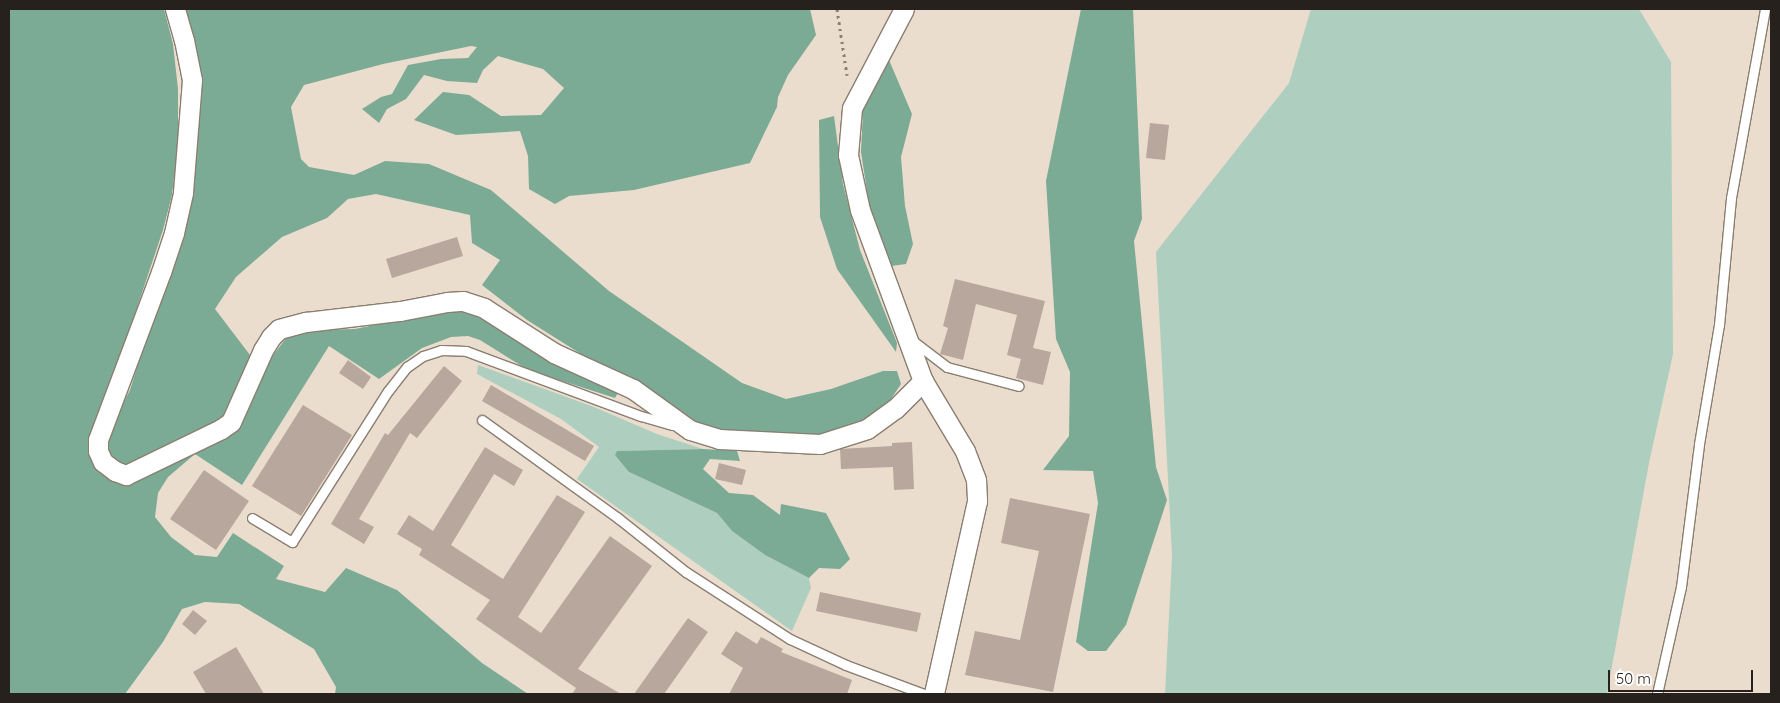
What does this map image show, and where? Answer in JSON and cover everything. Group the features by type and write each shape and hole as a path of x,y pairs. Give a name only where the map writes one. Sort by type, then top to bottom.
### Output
{"street":[{"path":"175,9 184,40 192,80 183,194 174,234 161,272 98,440 98,451 103,462 115,471 126,475 222,430 231,422 263,350 279,328 306,322 400,311 447,302 463,301 484,308 554,353 633,389 690,430 719,439 820,444 868,429 895,409 923,381"},
{"path":"904,9 852,108 848,155 860,210 882,275 907,335 923,381 965,451 976,480 977,501 934,694"}],"lane":[{"path":"1657,694 1681,587 1698,444 1719,325 1731,198 1766,9"},
{"path":"907,335 947,367 1019,386"},
{"path":"252,518 292,542 393,385 407,367 423,356 441,350 466,351 641,416 690,430"},
{"path":"482,420 618,518 686,572 790,639 846,665 924,694"}],"path":[{"path":"837,9 852,108"}],"green space":[{"path":"9,9 164,9 173,44 178,89 178,144 172,195 163,230 94,436 108,475 238,421 274,354 287,337 295,333 312,330 355,329 450,310 474,311 620,389 615,398 528,370 480,340 468,336 451,337 422,348 379,379 329,346 242,485 195,454 168,477 158,493 155,517 171,537 195,555 217,557 233,533 284,566 276,579 325,592 346,568 397,590 482,663 528,694 335,694 336,687 314,649 239,604 205,602 182,609 163,642 125,694 9,694"},
{"path":"182,9 810,9 816,35 788,75 778,97 777,107 750,163 634,190 569,196 555,204 529,189 528,156 520,131 456,135 414,120 443,92 469,95 501,116 541,115 564,88 543,69 498,56 483,70 477,83 447,81 424,75 406,99 387,109 379,123 362,109 381,97 392,94 408,65 441,59 468,58 477,47 471,46 383,64 304,85 291,107 301,159 309,167 354,175 385,161 429,164 491,190 609,291 742,383 786,399 831,389 883,371 897,371 901,384 889,402 866,424 817,438 713,432 527,320 482,285 500,260 472,243 470,215 376,194 348,199 327,218 282,237 236,277 215,309 250,355 229,418 128,471 107,460 104,441 130,390 166,274 184,234 193,191 201,75"},
{"path":"1081,9 1133,9 1142,219 1134,241 1156,467 1167,500 1126,625 1106,651 1088,651 1076,642 1098,503 1093,471 1043,470 1069,436 1070,372 1056,339 1046,181"},
{"path":"1311,9 1639,9 1671,62 1673,354 1649,463 1607,694 1165,694 1172,556 1156,252 1289,83"},
{"path":"889,60 912,114 901,157 905,206 913,244 906,264 891,266 869,204 861,152 863,110 876,80"},
{"path":"834,116 843,184 860,250 897,343 896,352 837,269 820,217 819,120"},
{"path":"478,365 594,407 657,434 703,449 618,451 629,472 717,513 732,531 765,555 809,578 811,588 792,631 577,479 599,447 561,419 477,374"},
{"path":"703,449 737,451 740,461 710,459 703,469 729,493 753,495 780,515 781,504 826,513 850,559 840,569 819,568 809,578 765,555 732,531 717,513 629,472 615,455 617,451"}],"building":[{"path":"1150,123 1169,125 1165,160 1146,158"},
{"path":"457,237 463,256 392,278 386,259"},
{"path":"955,279 1045,301 1033,348 1051,352 1043,385 1016,378 1021,359 1007,355 1017,315 976,304 963,360 940,354 948,328 943,326"},
{"path":"348,360 371,377 363,389 339,373"},
{"path":"444,366 462,381 417,438 410,433 359,519 374,527 364,544 331,524 385,433 388,435"},
{"path":"491,385 594,446 585,461 482,401"},
{"path":"303,405 352,435 301,516 252,486"},
{"path":"912,442 914,489 894,490 893,467 841,469 840,449 892,446 892,443"},
{"path":"485,447 523,470 514,486 494,474 451,545 503,579 557,495 585,512 518,617 541,633 610,536 652,566 578,669 621,694 572,694 576,688 476,619 490,600 419,555 422,549 397,534 409,515 433,531"},
{"path":"719,463 746,470 742,485 715,479"},
{"path":"204,470 249,501 216,550 170,519"},
{"path":"1010,498 1090,514 1053,692 965,675 975,631 1020,640 1039,551 1001,543"},
{"path":"820,592 921,613 917,632 816,611"},
{"path":"193,610 207,621 195,635 182,624"},
{"path":"688,618 708,632 664,694 634,694"},
{"path":"736,631 757,644 761,637 783,649 781,652 852,680 847,694 729,694 743,668 721,654"},
{"path":"236,647 264,694 206,694 193,672"}]}
